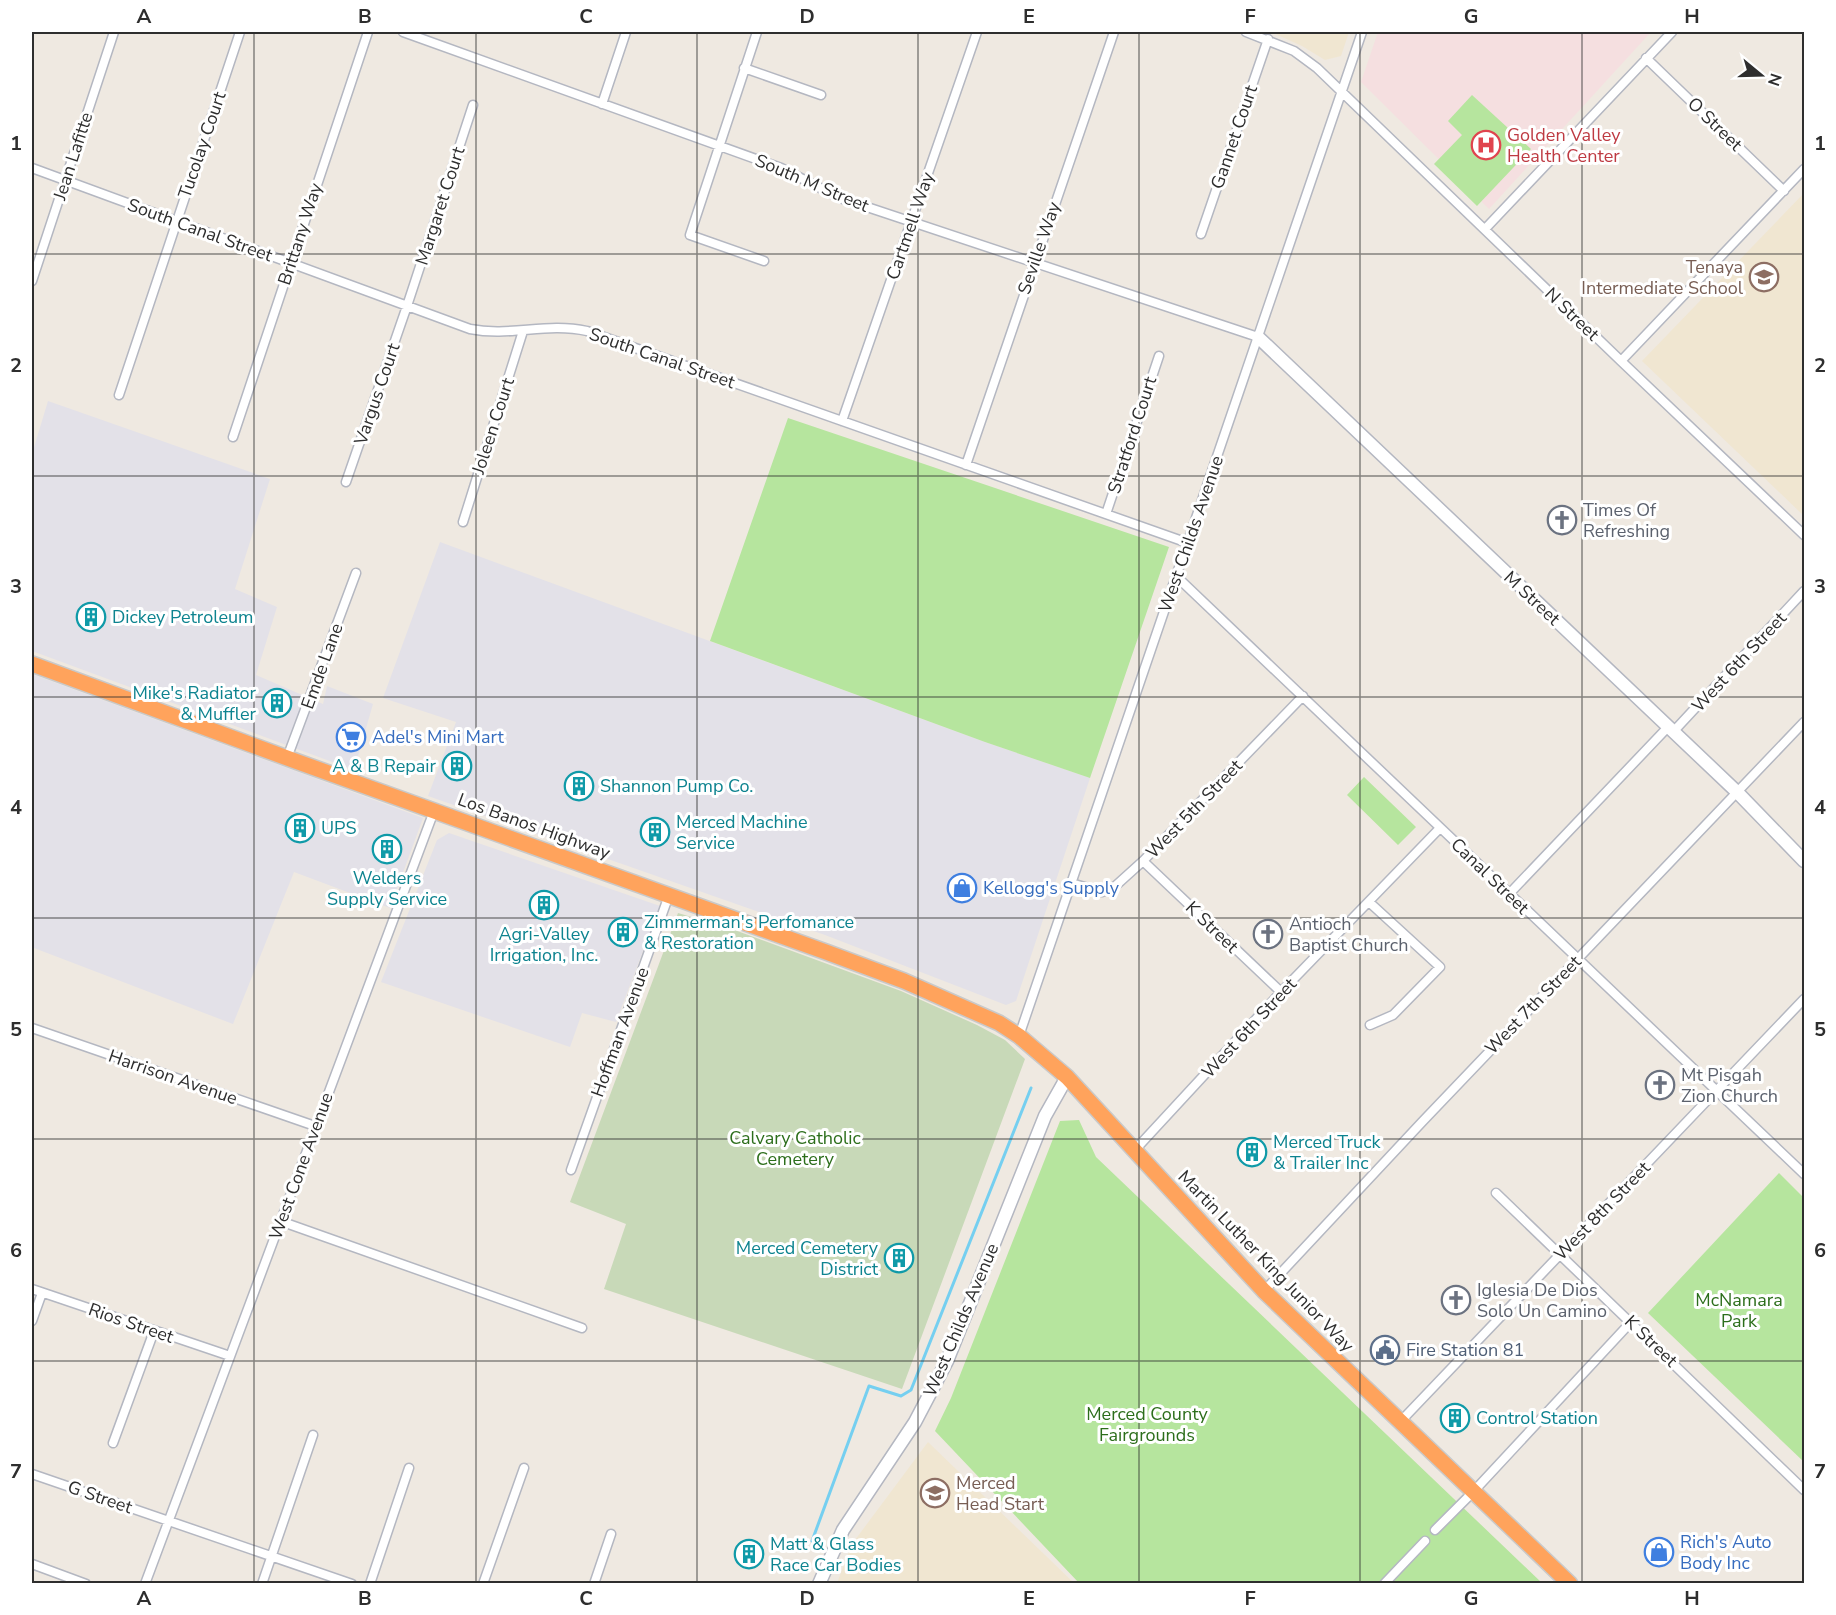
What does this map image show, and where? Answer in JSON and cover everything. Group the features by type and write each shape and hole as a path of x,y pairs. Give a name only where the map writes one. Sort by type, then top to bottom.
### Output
{"highway":[{"name":"Los Banos Highway","path":"32,664 904,981 980,1014 1019,1036"},
{"name":"Martin Luther King Junior Way","path":"1019,1036 1068,1077 1264,1292 1570,1584"}],"street":[{"name":"Jean Lafitte","path":"32,281 114,32"},
{"name":"Tucolay Court","path":"119,395 240,32"},
{"name":"Brittany Way","path":"233,437 368,32"},
{"name":"South M Street","path":"403,32 781,168 840,198 1258,337"},
{"path":"602,104 626,32"},
{"path":"757,32 690,235 764,261"},
{"name":"Cartmell Way","path":"843,421 977,32"},
{"name":"Seville Way","path":"966,465 1114,32"},
{"name":"N Street","path":"1246,32 1268,39 1306,59 1342,91 1804,535"},
{"name":"West Childs Avenue","path":"1019,1036 1362,32"},
{"path":"1485,229 1672,32"},
{"name":"Gannet Court","path":"1201,234 1268,39"},
{"name":"O Street","path":"1646,58 1784,191"},
{"path":"744,68 821,95"},
{"name":"Margaret Court","path":"407,306 472,105"},
{"name":"South Canal Street","path":"32,168 470,328 483,332 512,333 554,327 587,331 1188,543"},
{"path":"1621,361 1804,169"},
{"name":"Vargus Court","path":"346,482 407,306"},
{"name":"Joleen Court","path":"463,522 523,331"},
{"name":"M Street","path":"1258,337 1737,792 1804,861"},
{"name":"Stratford Court","path":"1106,514 1159,356"},
{"name":"Emde Lane","path":"287,758 356,573"},
{"name":"Canal Street","path":"1176,576 1804,1174"},
{"name":"West 6th Street","path":"1509,894 1804,591"},
{"name":"West 5th Street","path":"1071,884 1102,892 1112,889 1143,861 1303,696"},
{"name":"West 7th Street","path":"1264,1292 1577,958 1804,722"},
{"name":"West Cone Avenue","path":"145,1584 434,811"},
{"name":"West 6th Street","path":"1134,1151 1281,992 1440,828"},
{"name":"K Street","path":"1143,861 1281,992"},
{"name":"Hoffman Avenue","path":"571,1170 669,895"},
{"path":"1369,902 1440,967 1393,1015 1370,1025"},
{"name":"West 8th Street","path":"1400,1422 1804,999"},
{"name":"Harrison Avenue","path":"32,1028 315,1126"},
{"name":"West Childs Avenue","path":"819,1584 843,1530 915,1422 947,1361 1045,1116 1068,1077"},
{"name":"K Street","path":"1496,1193 1804,1490"},
{"path":"280,1221 582,1328"},
{"name":"Rios Street","path":"32,1289 230,1356"},
{"path":"32,1321 42,1293"},
{"path":"1435,1530 1630,1322"},
{"path":"113,1443 154,1331"},
{"path":"262,1584 313,1435"},
{"path":"370,1584 410,1468"},
{"path":"483,1584 524,1468"},
{"name":"G Street","path":"32,1473 352,1584"},
{"path":"594,1584 611,1534"},
{"path":"1384,1584 1425,1541"},
{"path":"32,1564 86,1584"}],"shaded area":[{"path":"1271,32 1349,32 1341,56 1325,60 1302,46"},
{"name":"Golden Valley Health Center","path":"1378,32 1651,32 1489,209 1361,82"},
{"name":"Tenaya Intermediate School","path":"1804,193 1804,516 1642,361"},
{"path":"48,401 270,479 235,589 277,607 256,675 323,704 327,686 373,704 354,770 32,651 32,454"},
{"path":"440,542 985,742 1090,778 1016,1001 1006,1005 825,935 428,796 456,722 383,698"},
{"path":"32,674 423,818 390,908 294,872 233,1024 34,948 32,953"},
{"path":"449,833 660,906 616,1022 582,1013 570,1047 381,982 437,840"},
{"name":"Merced Head Start","path":"928,1442 1074,1583 837,1583 852,1544"}],"green space":[{"path":"1472,95 1531,149 1477,206 1434,164 1462,135 1448,121"},
{"path":"788,418 1169,547 1090,778 710,641"},
{"path":"1364,777 1416,827 1398,845 1347,795"},
{"name":"Calvary Catholic Cemetery","path":"678,913 729,928 901,991 1005,1040 1025,1059 902,1389 604,1289 626,1224 570,1202"},
{"name":"Merced County Fairgrounds","path":"1079,1120 1096,1157 1542,1583 1079,1583 935,1431 951,1398 1060,1121"},
{"name":"McNamara Park","path":"1779,1173 1804,1198 1804,1462 1648,1313"}],"waterway":[{"path":"812,1541 869,1386 901,1396 911,1390 1031,1088"}],"place":[{"name":"Golden Valley Health Center","path":"1486,145"},
{"name":"Tenaya Intermediate School","path":"1764,277"},
{"name":"Times Of Refreshing","path":"1562,520"},
{"name":"Dickey Petroleum","path":"91,617"},
{"name":"Mike's Radiator & Muffler","path":"277,703"},
{"name":"Adel's Mini Mart","path":"351,737"},
{"name":"A & B Repair","path":"457,766"},
{"name":"Shannon Pump Co.","path":"579,786"},
{"name":"UPS","path":"300,828"},
{"name":"Merced Machine Service","path":"655,832"},
{"name":"Welders Supply Service","path":"387,849"},
{"name":"Kellogg's Supply","path":"962,888"},
{"name":"Agri-Valley Irrigation, Inc.","path":"544,905"},
{"name":"Zimmerman's Perfomance & Restoration","path":"623,932"},
{"name":"Antioch Baptist Church","path":"1268,934"},
{"name":"Mt Pisgah Zion Church","path":"1660,1085"},
{"name":"Merced Truck & Trailer Inc","path":"1252,1152"},
{"name":"Merced Cemetery District","path":"899,1258"},
{"name":"Iglesia De Dios Solo Un Camino","path":"1456,1300"},
{"name":"Fire Station 81","path":"1385,1350"},
{"name":"Control Station","path":"1455,1418"},
{"name":"Merced Head Start","path":"935,1493"},
{"name":"Rich's Auto Body Inc","path":"1659,1552"},
{"name":"Matt & Glass Race Car Bodies","path":"749,1554"}]}
